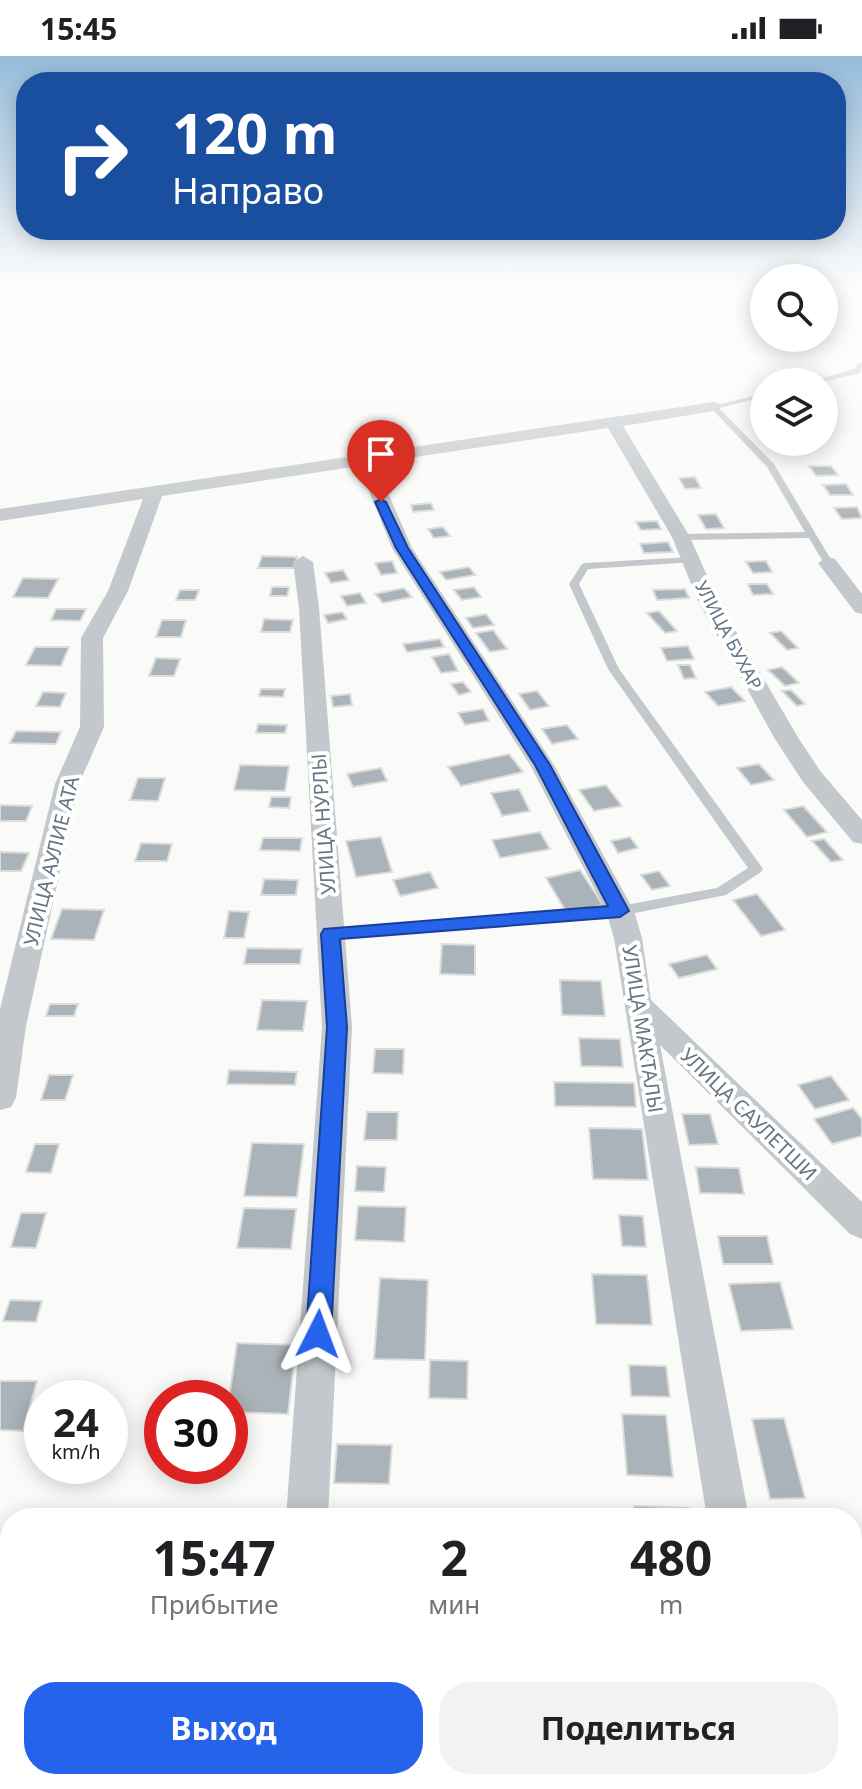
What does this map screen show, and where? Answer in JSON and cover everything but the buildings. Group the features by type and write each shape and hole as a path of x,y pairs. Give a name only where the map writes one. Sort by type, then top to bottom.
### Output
{"street":[{"path":"1,518 714,407"},
{"name":"УЛИЦА БУХАР","path":"613,423 681,537 709,603 787,739 812,777 862,836"},
{"name":"УЛИЦА МАКТАЛЫ","path":"365,460 402,548 542,765 620,911 628,938 726,1508"},
{"name":"УЛИЦА АУЛИЕ АТА","path":"0,1098 11,1026 67,784 92,727 92,638 118,591 154,493"},
{"name":"УЛИЦА НУРЛЫ","path":"303,562 309,608 337,1027 308,1508"},
{"path":"828,563 862,608"},
{"name":"УЛИЦА САУЛЕТШИ","path":"637,1004 862,1224"}],"lane":[{"path":"838,376 857,371 860,367"},
{"path":"714,407 750,398"},
{"path":"714,407 771,466 828,563"},
{"path":"681,537 813,535"},
{"path":"331,934 620,911 721,892 756,869 614,669 574,584 585,566 691,560"}],"route":[{"path":"318,1334 337,1027 331,934 620,911 542,765 402,548 381,502"}]}
